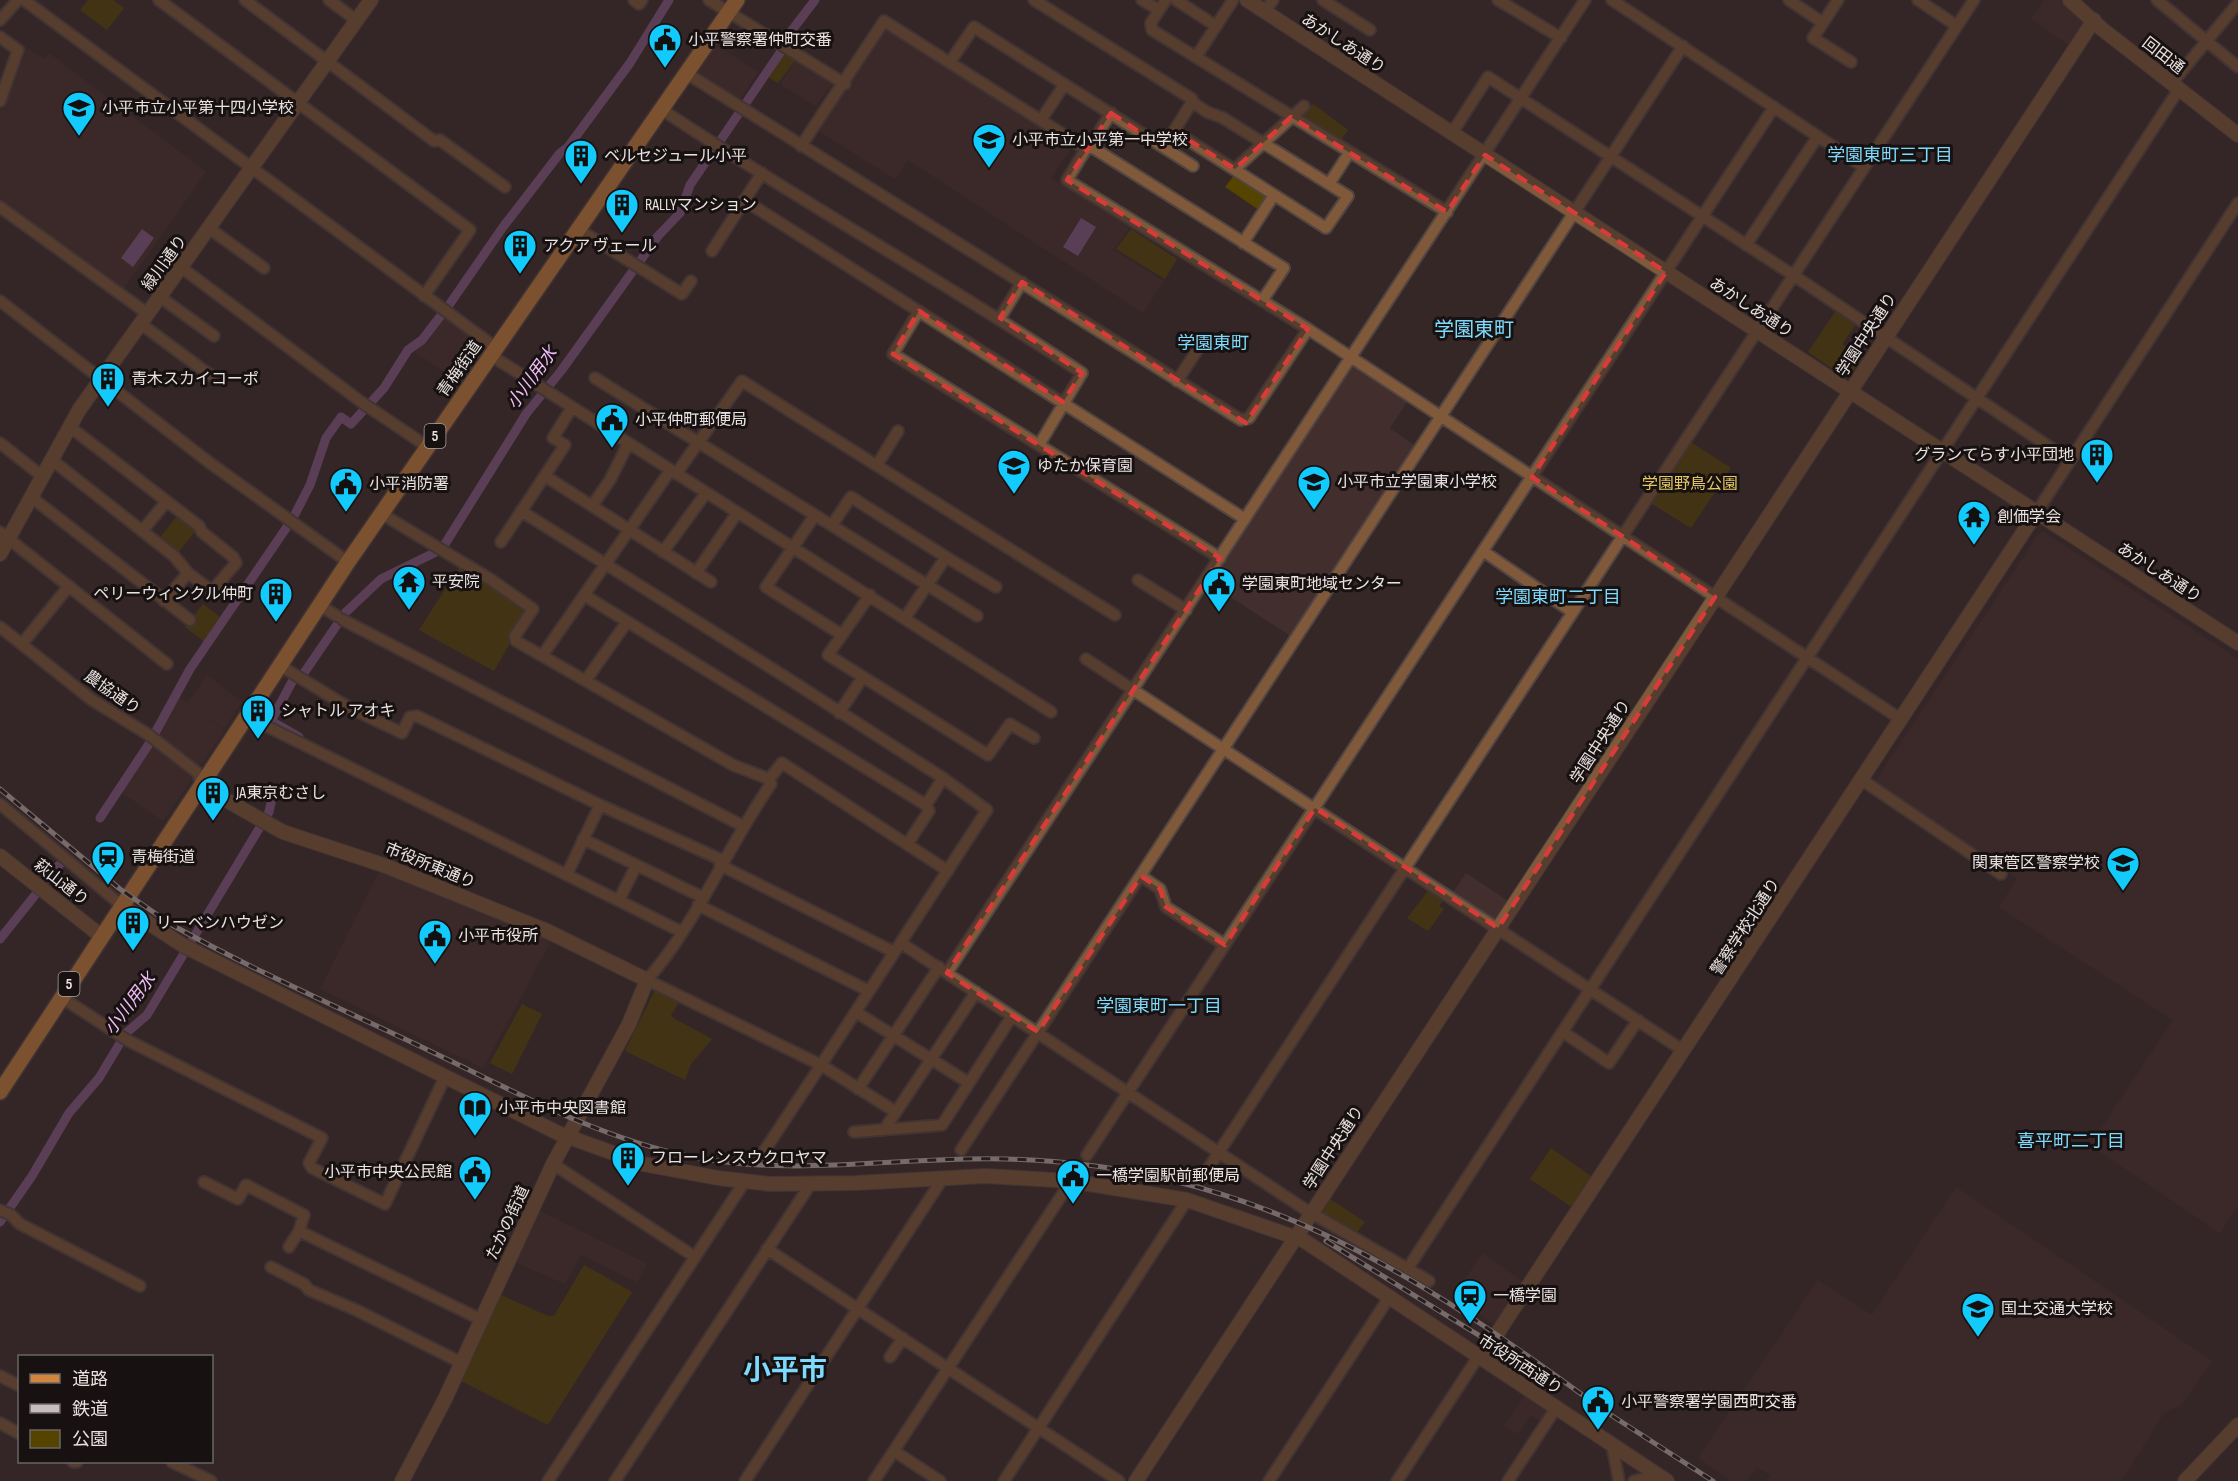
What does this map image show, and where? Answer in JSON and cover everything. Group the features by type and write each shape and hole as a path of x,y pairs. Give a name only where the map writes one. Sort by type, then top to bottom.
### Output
{"main road":[{"name":"青梅街道","path":"0,1092 348,562 733,6"}],"street":[{"path":"0,20 18,0"},
{"path":"24,0 492,345 495,358 737,513 794,546 905,618 910,625 1051,712"},
{"path":"159,0 470,230 424,296"},
{"path":"244,0 434,141 440,140 505,187"},
{"path":"329,0 356,20"},
{"name":"緑川通り","path":"0,554 4,535 31,497 70,427 144,319 210,229 250,166 372,0"},
{"path":"634,0 639,4 642,0"},
{"path":"708,0 733,6 784,44 845,84"},
{"path":"1035,0 1192,99 1192,102 1207,112 1224,118 1348,196 1326,228 1174,131"},
{"path":"1142,0 1159,10"},
{"path":"1166,0 1151,23 1152,30 1447,212"},
{"path":"1176,0 1216,26"},
{"path":"1196,57 1233,0"},
{"name":"あかしあ通り","path":"1247,0 1849,393 2238,643"},
{"path":"1264,12 1273,0"},
{"path":"1323,0 1370,30"},
{"path":"1498,0 1561,38"},
{"path":"858,1089 943,970 1186,610 1586,0"},
{"path":"1612,0 1864,167"},
{"path":"1790,0 1823,22"},
{"path":"1838,0 1813,39 1851,62"},
{"path":"1918,0 1957,26"},
{"path":"1200,1182 1974,0"},
{"name":"回田通","path":"2070,0 2238,135"},
{"path":"2157,0 2238,67"},
{"path":"1408,1268 1977,398 2175,86 2206,41 2238,3 2234,0"},
{"path":"801,146 845,84 884,21 1284,268 1262,301"},
{"name":"学園中央通り","path":"1136,1481 2094,21"},
{"path":"950,62 974,27 1192,166"},
{"path":"0,37 18,50 0,100"},
{"path":"960,1150 1683,46"},
{"path":"686,74 1241,420 1249,418 1308,329"},
{"path":"1452,133 1488,77 1793,275 2069,460"},
{"path":"1041,120 1064,85"},
{"path":"1163,148 1192,102"},
{"path":"1235,169 1304,106"},
{"path":"1087,1155 1774,107"},
{"path":"662,109 718,146 1000,318 1082,373 1039,446"},
{"path":"1111,113 1067,180 1308,329 1902,720"},
{"path":"1746,245 1818,136"},
{"path":"1329,184 1349,153"},
{"path":"712,251 762,173"},
{"path":"1243,243 1274,195"},
{"path":"744,200 1245,519"},
{"path":"2036,513 2238,203"},
{"path":"0,207 144,319 210,375"},
{"path":"210,229 264,268"},
{"path":"579,229 682,294 691,281"},
{"path":"182,268 367,405 428,447"},
{"path":"1000,318 1022,282"},
{"path":"160,297 214,336"},
{"path":"0,301 290,522 348,562"},
{"path":"919,311 893,354 1220,558"},
{"path":"1177,381 1198,350"},
{"path":"596,378 977,616"},
{"path":"542,656 629,530 698,443 742,381 1114,615"},
{"path":"501,542 565,446 553,438 571,408"},
{"path":"52,460 174,556 188,573 212,591 236,563 233,557 202,532 199,526 70,427"},
{"path":"877,465 898,431"},
{"path":"0,443 43,477"},
{"path":"592,506 610,479 628,444"},
{"path":"545,476 711,582"},
{"path":"663,552 706,493"},
{"path":"832,525 851,496 996,586"},
{"path":"31,497 190,620"},
{"path":"142,531 166,502"},
{"path":"521,512 606,563 943,778 987,810 759,1159"},
{"path":"696,573 737,513"},
{"name":"警察学校北通り","path":"1479,1358 1684,1051 2036,513"},
{"path":"382,514 438,550 490,579 533,609 515,636 516,641 733,765 769,779"},
{"path":"815,515 766,587 842,635"},
{"path":"4,535 167,664"},
{"path":"1483,550 1572,612"},
{"path":"905,618 946,557"},
{"path":"164,601 188,573"},
{"path":"1138,580 1186,610"},
{"path":"22,644 69,586"},
{"path":"584,595 926,805 929,811 908,843"},
{"path":"870,595 828,655 988,755 1010,724 1034,738"},
{"path":"319,605 340,618 743,826"},
{"path":"586,680 627,622"},
{"name":"農協通り","path":"0,627 92,700 152,738 198,773 201,786"},
{"path":"1086,659 1684,1051"},
{"path":"279,665 297,678 402,733 410,717 417,716 943,970 1218,1152 1366,1246 1429,1281"},
{"path":"839,713 863,677"},
{"path":"246,716 682,932"},
{"path":"769,779 782,763 948,871"},
{"path":"926,805 943,778"},
{"path":"769,779 771,784 743,826 682,932 664,961 647,980 821,1065 896,1112"},
{"path":"1862,780 2001,873"},
{"name":"市役所東通り","path":"201,786 283,832 386,866 547,931 647,980"},
{"path":"0,804 121,905"},
{"path":"567,874 600,806"},
{"path":"583,839 869,991"},
{"name":"萩山通り","path":"0,856 101,936"},
{"path":"619,900 636,866"},
{"path":"1141,876 1160,888 1166,908 1225,945"},
{"name":"市役所西通り","path":"121,905 188,948 446,1077 568,1136 643,1164 745,1181 810,1185 986,1176 1071,1180 1187,1200 1295,1237 1390,1296 1479,1358 1662,1478"},
{"name":"たかの街道","path":"402,1481 462,1363 553,1164 630,1020 647,980"},
{"path":"884,1130 976,992"},
{"path":"61,997 123,1037 322,1138 309,1163 312,1168 385,1204 446,1077"},
{"path":"856,1012 969,1083"},
{"path":"854,1132 942,1125 1012,1016"},
{"path":"1563,1032 1609,1063 1638,1020"},
{"path":"553,1164 694,1257"},
{"path":"745,1481 943,1178"},
{"path":"874,1481 1071,1180"},
{"path":"548,1481 745,1181"},
{"path":"204,1182 238,1200 246,1185 304,1215 299,1230 289,1247"},
{"path":"615,1481 810,1185"},
{"path":"1004,1481 1187,1200"},
{"path":"5,1212 20,1224 140,1286"},
{"path":"299,1230 482,1320"},
{"path":"768,1249 1119,1481"},
{"path":"271,1267 304,1284 309,1290 356,1310 462,1363"},
{"path":"1269,1481 1390,1296"},
{"path":"890,1358 903,1338"},
{"path":"1397,1481 1479,1358"},
{"path":"1,1380 18,1385"},
{"path":"1508,1481 1556,1408"},
{"path":"0,1423 18,1433"},
{"path":"2185,1481 2237,1428"},
{"path":"1612,1445 1619,1481"},
{"path":"894,1450 940,1481"},
{"path":"176,1463 211,1481"},
{"path":"1634,1481 1662,1478"}],"highlighted area":[{"path":"1111,113 1163,148 1174,131 1235,169 1291,117 1447,212 1485,155 1666,272 1532,477 1715,597 1498,928 1315,808 1225,945 1166,907 1160,889 1141,876 1038,1032 947,973 1220,558 893,354 919,311 1063,402 1082,373 1000,318 1022,282 1246,423 1308,329 1067,180"}],"shaded area":[{"path":"2044,0 2059,0 2081,16 2082,24 2068,45 2031,18"},
{"name":"小平市立小平第一中学校","path":"884,27 1073,146 1051,178 1130,227 1113,250 1164,281 1143,313 908,160 895,179 817,130"},
{"path":"716,45 758,72 738,102 695,75"},
{"name":"小平市立小平第十四小学校","path":"24,46 44,59 49,53 206,172 120,294 0,206 0,101 18,50"},
{"path":"798,57 835,81 815,106 780,84"},
{"path":"1081,218 1096,227 1078,256 1063,247"},
{"path":"142,229 154,238 133,267 121,258"},
{"path":"444,315 480,340 477,344 485,351 462,384 415,352"},
{"name":"小平市立学園東小学校","path":"1351,364 1407,402 1390,428 1417,447 1292,637 1207,582"},
{"name":"関東管区警察学校","path":"2044,532 2238,659 2238,1206 2220,1233 2090,1145 2173,1020 1999,907 2017,878 1875,782 2038,535"},
{"path":"207,675 242,702 224,729 201,713 224,731 202,764 197,765 155,733 177,695 188,703"},
{"path":"153,743 182,765 192,779 163,821 120,791"},
{"name":"小平市役所","path":"380,870 551,941 483,1068 320,989"},
{"path":"1466,873 1508,901 1494,921 1452,894"},
{"name":"国土交通大学校","path":"1956,1187 2212,1361 2181,1405 2164,1413 2121,1481 1766,1481 1770,1475 1756,1467 1746,1481 1732,1481 1698,1458 1818,1280 1872,1315"},
{"path":"540,1211 647,1264 637,1282 581,1255 565,1284 515,1262"},
{"path":"1483,1253 1523,1282 1495,1325 1453,1296"},
{"path":"1525,1396 1550,1413 1543,1423 1531,1415 1518,1434 1504,1425"}],"green space":[{"path":"88,0 113,0 124,8 107,30 80,10"},
{"path":"785,50 797,58 778,83 766,76"},
{"path":"1313,104 1348,130 1340,141 1302,118 1302,114"},
{"path":"1235,174 1266,193 1267,199 1259,210 1225,187"},
{"path":"1131,229 1177,259 1165,279 1116,249"},
{"path":"1837,309 1857,323 1842,344 1863,358 1853,371 1840,374 1808,352"},
{"name":"学園野鳥公園","path":"1689,441 1731,468 1691,528 1649,502"},
{"path":"178,515 197,529 177,554 159,539"},
{"path":"460,566 530,608 494,671 419,630"},
{"path":"203,604 220,617 205,642 185,627"},
{"path":"1429,890 1443,900 1439,906 1444,909 1428,931 1407,918"},
{"path":"660,988 681,999 671,1015 673,1018 712,1039 691,1064 685,1080 625,1051 655,990"},
{"path":"522,1004 542,1014 512,1074 490,1063"},
{"path":"1551,1148 1592,1177 1572,1207 1530,1179"},
{"path":"1327,1197 1365,1222 1353,1238 1316,1214"},
{"path":"584,1265 632,1292 548,1425 461,1381 501,1295 548,1316 554,1316"}],"waterway":[{"path":"100,818 149,744 190,669 293,518 310,485 326,438 341,417 351,424 384,388 408,350 422,340 503,227 560,153 568,147 630,63 669,0"},
{"name":"小川用水","path":"299,737 271,721 293,680 304,673 345,613 381,579 434,553 445,544 526,414 561,371 658,236 680,213 690,185 782,50 786,38 815,0"},
{"name":"小川用水","path":"0,1222 32,1176 69,1113 99,1078 126,1033 147,1015 269,812 272,798"},
{"path":"45,881 62,862"},
{"path":"0,939 36,894"}],"railway":[{"path":"0,789 120,889 172,925 300,990 524,1097 588,1125 654,1148 728,1162 807,1166 926,1160 1006,1159 1094,1166 1175,1181 1252,1204 1325,1235 1395,1271 1464,1313 1603,1410"},
{"path":"1326,1241 1540,1373"},
{"path":"1597,1406 1713,1481"}],"place":[{"name":"小平警察署仲町交番","path":"665,69"},
{"name":"小平市立小平第十四小学校","path":"79,137"},
{"name":"小平市立小平第一中学校","path":"989,169"},
{"name":"ベルセジュール小平","path":"581,185"},
{"name":"RALLYマンション","path":"622,234"},
{"name":"アクア ヴェール","path":"520,275"},
{"name":"青木スカイコーポ","path":"108,408"},
{"name":"小平仲町郵便局","path":"612,449"},
{"name":"グランてらす小平団地","path":"2097,484"},
{"name":"ゆたか保育園","path":"1014,495"},
{"name":"小平市立学園東小学校","path":"1314,511"},
{"name":"小平消防署","path":"346,513"},
{"name":"創価学会","path":"1974,546"},
{"name":"平安院","path":"409,611"},
{"name":"学園東町地域センター","path":"1219,613"},
{"name":"ペリーウィンクル仲町","path":"276,623"},
{"name":"シャトル アオキ","path":"258,740"},
{"name":"JA東京むさし","path":"213,822"},
{"name":"青梅街道","path":"108,886"},
{"name":"関東管区警察学校","path":"2123,892"},
{"name":"リーベンハウゼン","path":"133,952"},
{"name":"小平市役所","path":"435,965"},
{"name":"小平市中央図書館","path":"475,1137"},
{"name":"フローレンスウクロヤマ","path":"628,1187"},
{"name":"小平市中央公民館","path":"475,1201"},
{"name":"一橋学園駅前郵便局","path":"1073,1205"},
{"name":"一橋学園","path":"1470,1325"},
{"name":"国土交通大学校","path":"1978,1338"},
{"name":"小平警察署学園西町交番","path":"1598,1431"}],"district":[{"name":"学園東町三丁目","path":"1890,155"},
{"name":"学園東町","path":"1474,330"},
{"name":"学園東町","path":"1213,343"},
{"name":"学園東町二丁目","path":"1558,597"},
{"name":"学園東町一丁目","path":"1159,1006"},
{"name":"喜平町二丁目","path":"2071,1141"},
{"name":"小平市","path":"785,1370"}]}
